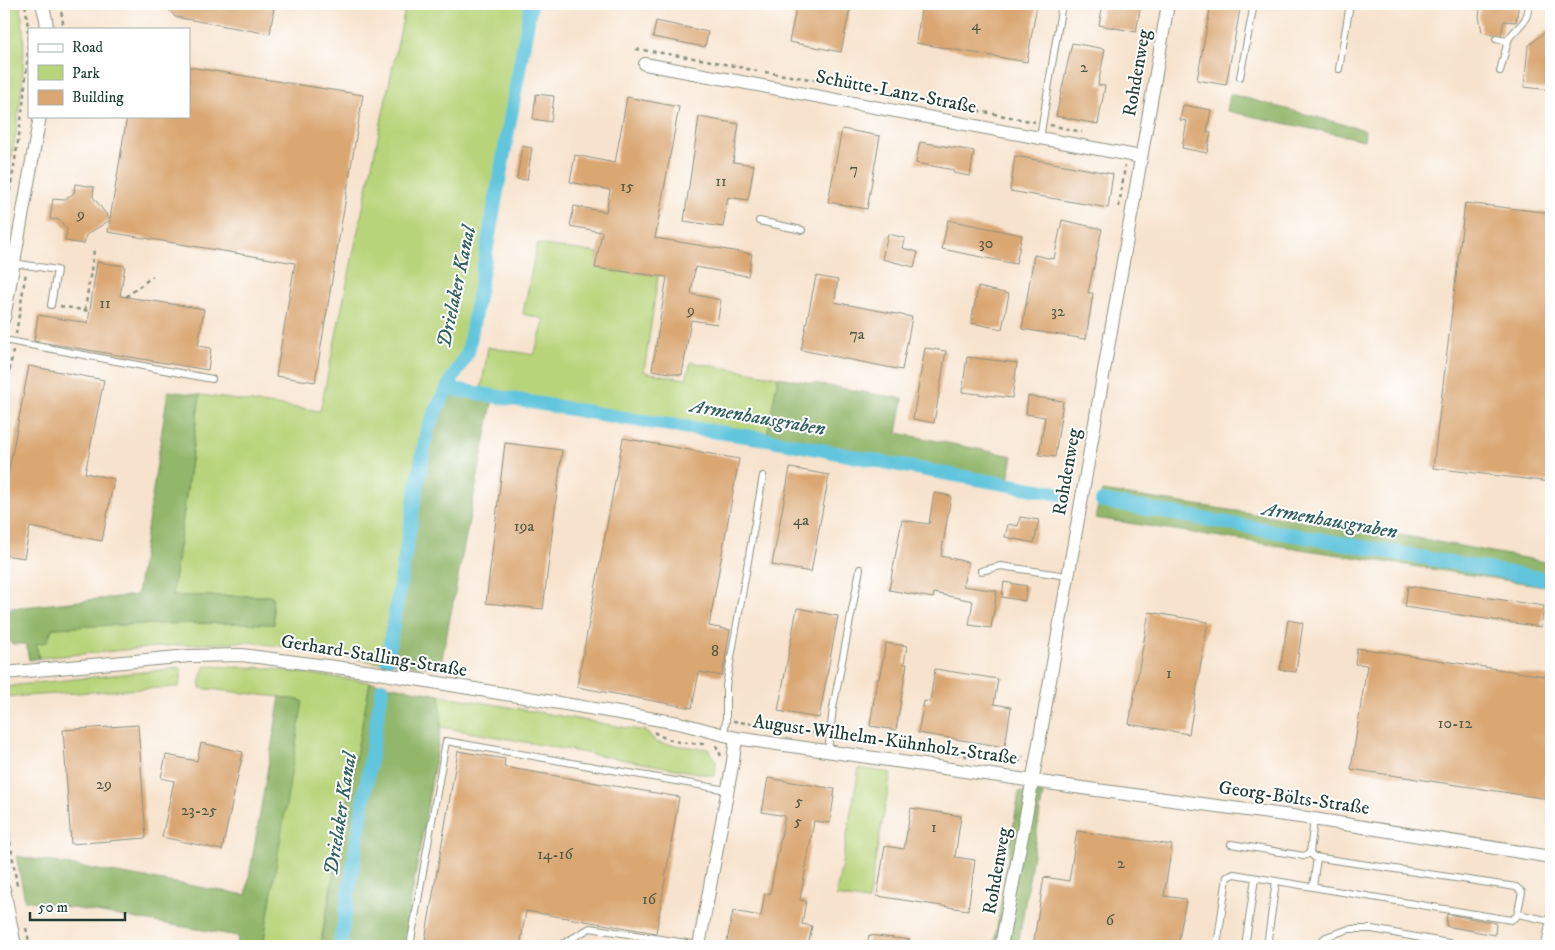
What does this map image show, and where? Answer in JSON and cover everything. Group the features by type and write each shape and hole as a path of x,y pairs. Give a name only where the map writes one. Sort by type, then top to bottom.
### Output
{"street":[{"path":"42,4 47,28"},
{"name":"Rohdenweg","path":"1001,946 1032,781 1168,4"},
{"name":"Schütte-Lanz-Straße","path":"645,64 1141,157"},
{"path":"4,318 40,118"},
{"name":"Gerhard-Stalling-Straße","path":"4,673 189,656 242,655 373,672 679,723 730,737"},
{"name":"August-Wilhelm-Kühnholz-Straße","path":"699,946 727,790 730,737 1032,781"},
{"name":"Georg-Bölts-Straße","path":"1032,781 1314,819 1551,858"},
{"path":"4,889 15,946"}],"lane":[{"path":"1040,138 1062,4"},
{"path":"1240,77 1254,4"},
{"path":"1339,69 1350,4"},
{"path":"1500,71 1509,38 1525,21 1528,15 1529,4"},
{"path":"1496,39 1508,41"},
{"path":"759,221 802,230"},
{"path":"14,263 57,270 51,305"},
{"path":"4,340 212,379"},
{"path":"730,737 726,720 726,686 763,476"},
{"path":"981,571 1001,566 1067,576"},
{"path":"828,751 833,708 860,569"},
{"path":"410,946 446,741 727,790"},
{"path":"1310,853 1314,819"},
{"path":"1231,844 1304,856 1310,853"},
{"path":"1217,946 1227,877 1234,874 1511,920 1518,916 1522,892 1516,887 1316,858 1310,853"},
{"path":"1313,887 1316,858"},
{"path":"1245,946 1256,878"},
{"path":"1267,946 1276,881"},
{"path":"1545,946 1549,938 1551,913"},
{"path":"1518,914 1550,921"},
{"path":"559,946 590,928 699,946"},
{"path":"1316,946 1326,937 1349,929 1372,928 1465,946"}],"path":[{"path":"4,223 22,119 27,63 28,16 25,4"},
{"path":"60,4 64,28"},
{"path":"636,49 706,60 762,72 854,86 1082,132"},
{"path":"1118,209 1126,155"},
{"path":"84,310 94,250"},
{"path":"126,297 153,276"},
{"path":"51,305 90,311"},
{"path":"726,720 921,748 1001,763"},
{"path":"649,728 662,738 682,743 707,744"},
{"path":"1008,765 1018,763 1025,755"},
{"path":"4,802 18,892"},
{"path":"26,928 30,946"}],"green space":[{"path":"4,4 20,4 24,52 20,101 4,199"},
{"path":"406,4 525,4 463,350 420,433 380,663 249,642 178,645 39,658 36,644 47,642 52,628 218,623 274,624 272,596 172,596 200,395 320,411"},
{"path":"1230,94 1365,130 1364,140 1227,111"},
{"path":"537,244 598,253 596,268 658,276 644,372 686,379 691,362 778,377 767,436 481,391 488,347 534,355 545,319 523,314"},
{"path":"778,377 903,399 897,433 1013,456 1008,480 767,436"},
{"path":"168,391 200,395 172,596 272,596 274,624 218,623 52,628 47,642 36,644 39,658 29,660 26,644 12,644 4,634 4,609 137,595"},
{"path":"450,392 493,398 440,669 391,662 431,431"},
{"path":"1102,491 1411,537 1551,563 1551,587 1095,518"},
{"path":"206,666 266,668 370,682 320,946 263,946 302,701 200,688 202,672"},
{"path":"181,668 179,687 4,697 4,688 18,685"},
{"path":"370,682 440,695 441,727 403,946 320,946"},
{"path":"440,695 645,731 658,743 708,749 716,761 715,776 441,727"},
{"path":"280,697 303,701 263,946 237,946 238,936 25,900 16,856 246,895"},
{"path":"859,768 891,773 868,901 836,896"},
{"path":"1019,792 1043,794 1018,946 994,946"}],"building":[{"path":"165,4 248,4 274,8 270,34 175,17"},
{"path":"797,4 851,4 841,52 789,42"},
{"path":"922,4 1037,4 1027,62 916,43"},
{"path":"1103,4 1141,4 1136,32 1099,25"},
{"path":"1211,4 1241,4 1226,85 1197,80"},
{"path":"1481,4 1519,4 1516,22 1504,21 1501,35 1482,32 1479,16"},
{"path":"656,21 708,32 705,47 653,37"},
{"path":"1551,27 1551,90 1524,87 1528,46"},
{"path":"1072,43 1105,49 1098,85 1105,86 1098,124 1056,116"},
{"path":"190,67 363,95 315,382 276,376 295,263 108,232 110,220 86,235 84,244 65,241 67,229 59,220 50,219 53,199 64,200 74,193 75,184 94,187 93,197 110,219 127,118 190,118"},
{"path":"536,94 554,96 551,122 533,119"},
{"path":"627,97 679,107 655,238 752,254 748,276 695,267 691,294 721,300 717,324 691,320 682,375 652,370 667,277 595,268 602,232 570,226 574,206 606,212 610,190 570,182 575,155 615,163"},
{"path":"1183,105 1211,110 1207,132 1211,132 1207,153 1182,148 1187,121 1180,120"},
{"path":"699,117 739,124 733,162 754,165 748,200 728,197 723,227 684,221"},
{"path":"842,129 880,136 867,209 828,202"},
{"path":"920,142 974,151 970,176 953,173 954,170 916,163"},
{"path":"522,146 532,148 527,180 517,179"},
{"path":"1015,156 1113,174 1108,208 1010,191"},
{"path":"1465,203 1551,213 1551,482 1433,468"},
{"path":"948,220 1022,235 1016,264 942,249"},
{"path":"1062,220 1102,229 1088,293 1093,293 1086,339 1022,329 1034,255 1054,259"},
{"path":"888,234 905,238 902,248 918,252 914,267 882,259"},
{"path":"97,262 125,266 120,296 204,309 198,346 211,348 208,370 34,341 38,315 88,323"},
{"path":"816,276 838,280 834,302 912,317 902,370 801,350"},
{"path":"978,287 1009,294 1002,329 971,323"},
{"path":"925,348 946,351 934,423 913,419"},
{"path":"967,357 1017,363 1012,398 962,392"},
{"path":"29,366 104,380 85,473 114,479 102,541 30,527 24,558 4,555 4,496"},
{"path":"1028,396 1063,401 1055,457 1039,455 1045,417 1026,414"},
{"path":"623,438 739,459 709,626 730,630 722,676 699,672 692,708 577,687"},
{"path":"505,443 562,450 543,609 486,603"},
{"path":"790,468 829,475 811,572 772,565"},
{"path":"934,493 951,496 941,556 968,562 963,586 997,591 991,628 969,625 973,601 934,593 933,598 889,590 902,520 929,524"},
{"path":"1020,517 1039,520 1034,543 1005,537 1008,524 1018,526"},
{"path":"1004,582 1027,586 1025,601 1002,597"},
{"path":"1408,586 1544,606 1541,627 1405,607"},
{"path":"797,608 838,616 819,718 778,711"},
{"path":"1149,612 1208,622 1189,734 1129,724"},
{"path":"1288,620 1303,623 1296,672 1280,670"},
{"path":"886,643 907,646 904,664 907,664 896,730 870,726 877,679 879,679"},
{"path":"1357,648 1551,677 1551,788 1549,799 1351,769 1367,665 1355,664"},
{"path":"935,669 998,679 994,704 1011,707 1005,747 918,733 924,701 930,702"},
{"path":"138,725 146,838 71,844 63,730"},
{"path":"201,743 243,752 222,850 162,837 174,781 161,778 166,755 197,761"},
{"path":"458,751 505,759 504,767 679,797 656,933 526,911 520,946 424,946"},
{"path":"768,778 835,789 830,823 814,821 800,900 806,901 802,924 812,926 808,946 726,946 733,911 761,916 765,893 770,894 785,816 762,812"},
{"path":"911,808 961,816 955,857 975,860 968,910 877,896 885,846 904,849"},
{"path":"1077,831 1172,845 1164,896 1186,899 1178,946 1033,946 1044,877 1069,881"},
{"path":"1447,914 1496,923 1495,935 1446,926"},
{"path":"869,935 910,940 909,946 867,946"}],"waterway":[{"name":"Drielaker Kanal","path":"387,660 427,430 447,388 468,352 531,4"},
{"name":"Armenhausgraben","path":"447,388 636,420 766,439 1061,494"},
{"name":"Armenhausgraben","path":"1102,501 1551,580"},
{"name":"Drielaker Kanal","path":"340,946 382,689"}]}
